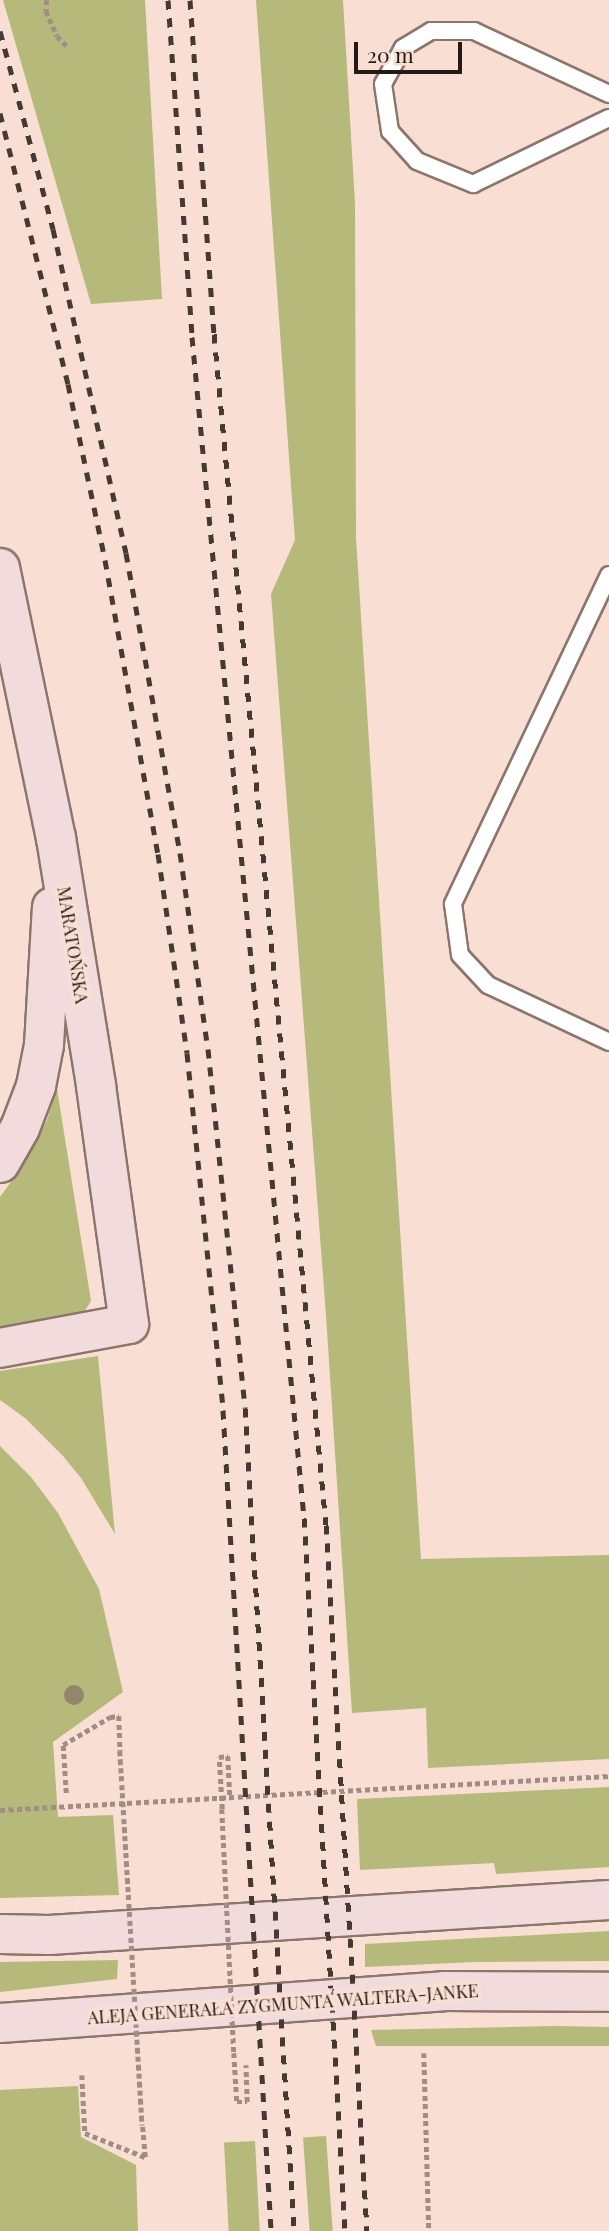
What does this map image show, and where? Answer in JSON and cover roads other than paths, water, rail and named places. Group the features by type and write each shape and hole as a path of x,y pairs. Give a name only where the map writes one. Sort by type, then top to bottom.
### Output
{"main road":[{"name":"MARATOŃSKA","path":"0,568 56,838 96,1086 129,1324 0,1348"},
{"path":"0,1163 27,1109 44,1045 56,838"},
{"path":"0,1934 49,1935 609,1900"},
{"name":"ALEJA GENERAŁA ZYGMUNTA WALTERA-JANKE","path":"6,2024 444,1991 609,1992"}],"lane":[{"path":"609,94 474,31 431,31 403,48 383,85 390,131 417,161 473,184 609,118"},
{"path":"609,575 453,904 460,955 488,985 609,1042"}],"railway":[{"path":"168,0 192,337 304,1518 345,2231"},
{"path":"190,0 214,334 326,1525 367,2231"},
{"path":"0,31 53,229 126,553 180,853 208,1049 245,1408 294,2231"},
{"path":"0,113 68,384 105,560 158,854 187,1053 223,1410 271,2231"}]}
